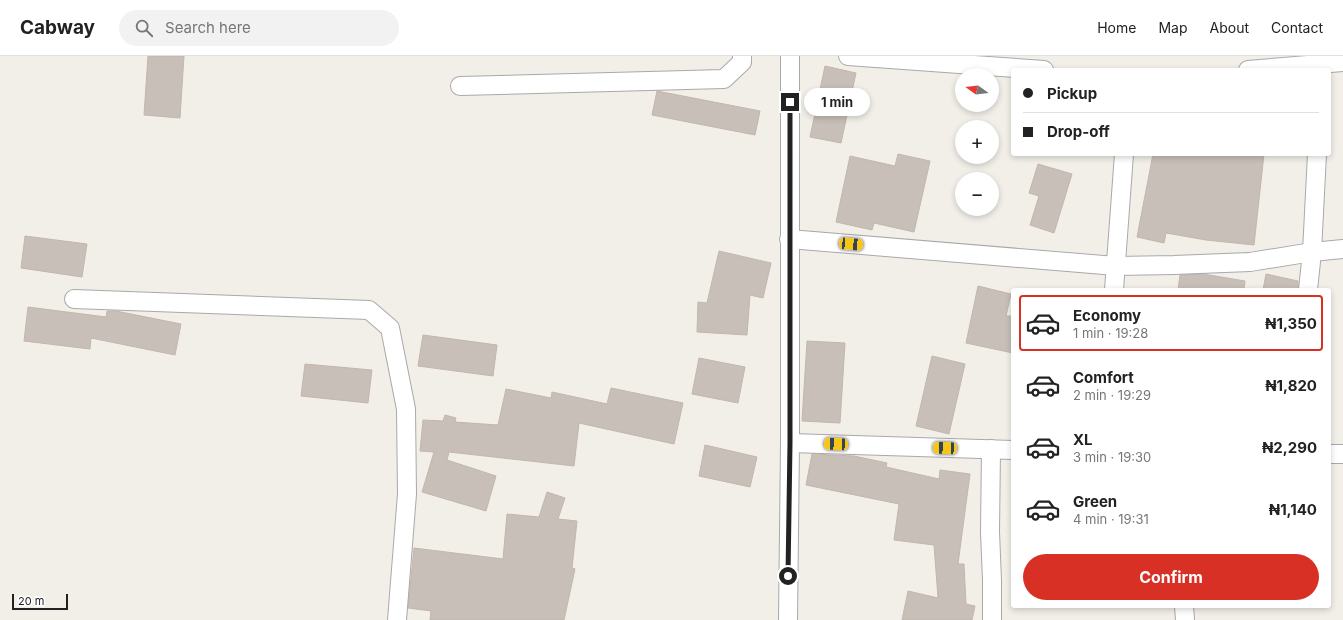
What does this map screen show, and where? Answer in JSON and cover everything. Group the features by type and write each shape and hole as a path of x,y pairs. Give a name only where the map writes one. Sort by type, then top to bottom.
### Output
{"street":[{"path":"460,86 724,79 742,62 742,56"},
{"path":"788,620 790,443 790,56"},
{"path":"848,56 1016,68"},
{"path":"1269,68 1343,62"},
{"path":"1114,288 1124,156"},
{"path":"1308,288 1312,252 1317,156"},
{"path":"789,238 1116,266 1250,262 1312,252 1343,249"},
{"path":"74,299 369,310 390,328 406,409 407,494 397,620"},
{"path":"790,443 1011,450"},
{"path":"991,449 990,532 992,620"},
{"path":"1331,454 1343,454"},
{"path":"1184,608 1185,620"}],"building":[{"path":"148,56 184,56 180,118 144,115"},
{"path":"825,66 856,73 841,143 810,137"},
{"path":"657,91 760,111 755,135 652,115"},
{"path":"898,154 930,161 914,232 874,223 872,230 836,222 850,156 895,166"},
{"path":"1153,156 1264,156 1254,245 1206,240 1166,233 1164,243 1137,237"},
{"path":"1038,164 1072,174 1054,233 1030,225 1039,196 1029,193"},
{"path":"25,236 87,244 82,277 21,268"},
{"path":"719,251 771,263 763,298 750,295 747,335 697,332 698,302 707,303"},
{"path":"1203,274 1245,281 1244,288 1178,288 1180,275"},
{"path":"1266,274 1298,281 1298,288 1263,288"},
{"path":"978,286 1011,294 1006,316 1011,316 1011,353 966,343"},
{"path":"28,307 106,317 107,311 116,311 181,324 175,355 91,338 90,349 24,341"},
{"path":"423,335 497,345 493,376 418,366"},
{"path":"807,341 845,343 840,423 802,421"},
{"path":"932,356 965,364 949,434 916,426"},
{"path":"699,358 745,367 738,403 692,394"},
{"path":"305,364 372,370 368,403 301,396"},
{"path":"611,388 683,403 674,444 579,423 574,466 449,452 447,460 496,476 486,511 422,492 434,452 420,451 423,420 443,421 445,415 456,418 455,422 498,425 506,389 551,398 552,392 607,404"},
{"path":"705,445 757,457 750,487 699,476"},
{"path":"812,454 854,456 887,463 886,467 939,479 940,470 970,474 958,564 964,564 966,604 975,606 972,620 902,620 908,591 938,598 934,545 894,540 899,504 806,485"},
{"path":"547,492 565,498 558,519 577,521 572,568 575,569 564,620 430,620 431,611 408,608 414,548 503,559 507,514 539,517"}],"route":[{"path":"788,576 790,443 790,102"}]}
